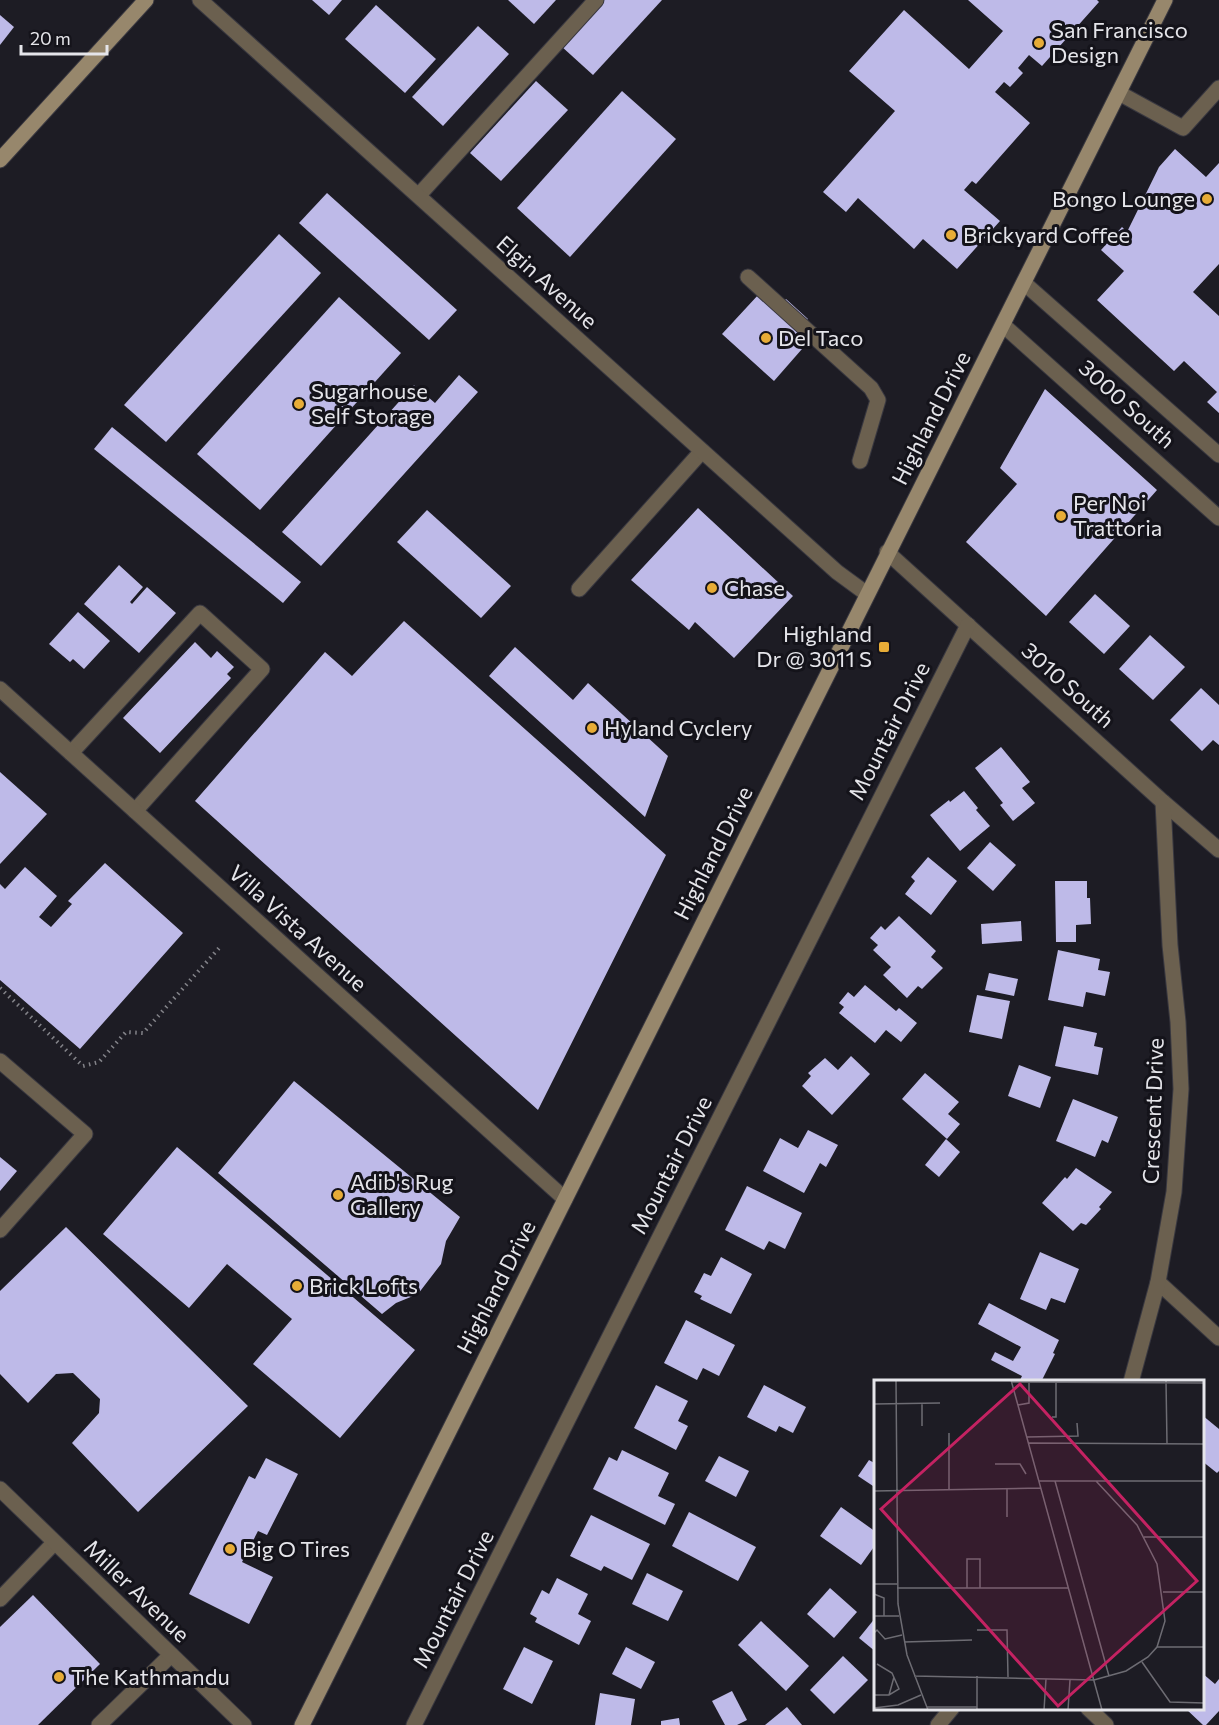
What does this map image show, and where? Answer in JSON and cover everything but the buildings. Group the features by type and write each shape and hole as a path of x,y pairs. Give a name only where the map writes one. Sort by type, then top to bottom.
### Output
{"main road":[{"path":"0,160 146,0"},
{"name":"Highland Drive","path":"302,1725 1165,0"}],"street":[{"name":"Elgin Avenue","path":"200,0 837,572 867,594"},
{"path":"419,195 596,0"},
{"path":"1119,93 1183,128 1219,88"},
{"path":"748,277 871,388 878,400 860,461"},
{"path":"1024,284 1219,455"},
{"name":"3000 South","path":"1003,325 1219,518"},
{"path":"579,589 702,451"},
{"name":"3010 South","path":"887,552 1219,850"},
{"path":"71,753 200,613 262,669 135,811"},
{"name":"Mountair Drive","path":"414,1725 968,625"},
{"name":"Villa Vista Avenue","path":"0,689 565,1199"},
{"name":"Crescent Drive","path":"1132,1380 1158,1282 1174,1192 1181,1089 1163,802"},
{"path":"0,1061 85,1134 0,1230"},
{"path":"1158,1282 1219,1338"},
{"name":"Miller Avenue","path":"0,1489 244,1725"},
{"path":"0,1599 54,1543"},
{"path":"99,1725 171,1655"},
{"path":"938,1725 950,1710"},
{"path":"1090,1710 1106,1725"}],"path":[{"path":"0,988 83,1066 99,1062 126,1032 143,1033 220,947"}],"place":[{"name":"San Francisco Design","path":"1039,43"},
{"name":"Bongo Lounge","path":"1207,199"},
{"name":"Brickyard Coffee","path":"951,235"},
{"name":"Del Taco","path":"766,338"},
{"name":"Sugarhouse Self Storage","path":"299,404"},
{"name":"Per Noi Trattoria","path":"1061,516"},
{"name":"Chase","path":"712,588"},
{"name":"Highland Dr @ 3011 S","path":"884,647"},
{"name":"Hyland Cyclery","path":"592,728"},
{"name":"Adib's Rug Gallery","path":"338,1195"},
{"name":"Brick Lofts","path":"297,1286"},
{"name":"Big O Tires","path":"230,1549"},
{"name":"The Kathmandu","path":"59,1677"}]}
